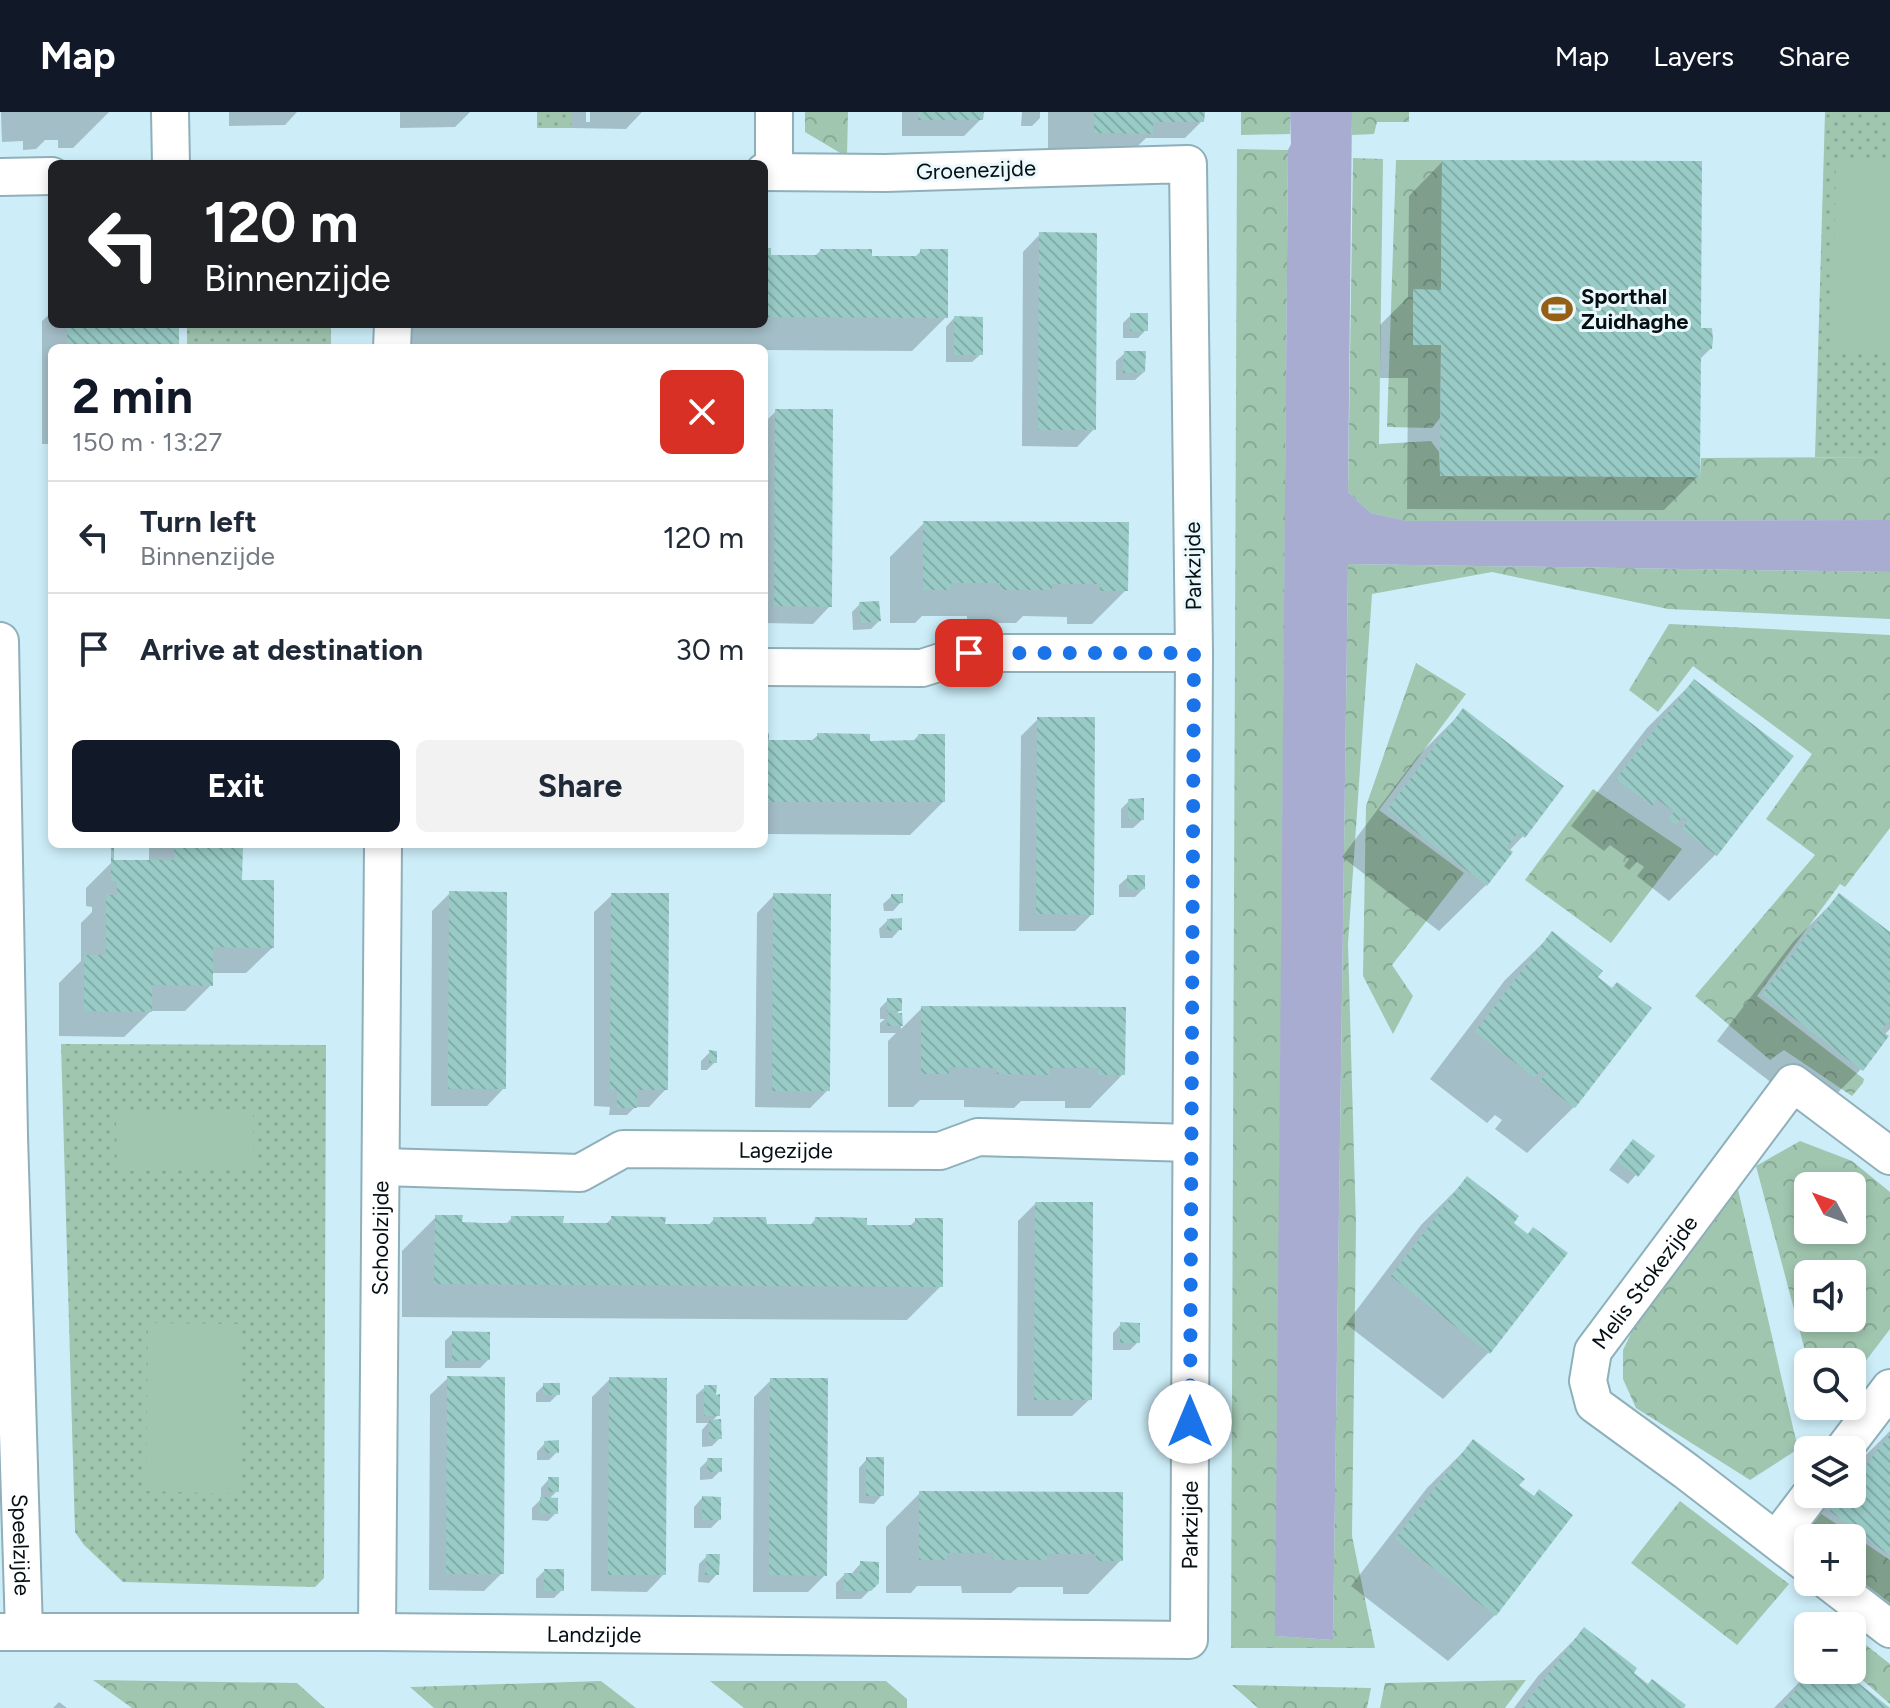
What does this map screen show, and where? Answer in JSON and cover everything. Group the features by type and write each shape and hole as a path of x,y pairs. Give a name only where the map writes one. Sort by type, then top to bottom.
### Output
{"street":[{"path":"170,112 171,160"},
{"path":"769,172 774,112"},
{"name":"Groenezijde","path":"769,172 885,173 1188,164"},
{"name":"Parkzijde","path":"1188,164 1194,653 1189,1640"},
{"path":"0,177 48,176"},
{"name":"Speelzijde","path":"0,641 12,1632"},
{"path":"768,667 922,668 969,653 1194,653"},
{"name":"Schoolzijde","path":"377,1632 383,848"},
{"name":"Melis Stokezijde","path":"1794,1554 1594,1404 1588,1381 1593,1351 1793,1083 1890,1156"},
{"name":"Lagezijde","path":"382,1167 580,1173 623,1149 940,1151 978,1137 1191,1143"},
{"path":"1854,1436 1890,1388"},
{"path":"1776,1540 1800,1508"},
{"path":"1847,1596 1890,1629"},
{"name":"Landzijde","path":"12,1632 377,1632 1189,1640"}],"green space":[{"path":"537,112 571,112 571,128 537,128"},
{"path":"805,112 848,112 847,157 805,132"},
{"path":"1241,112 1290,112 1290,134 1241,135"},
{"path":"1352,112 1409,112 1409,122 1377,122 1374,134 1352,135"},
{"path":"1825,112 1890,112 1890,457 1815,457"},
{"path":"1237,149 1288,150 1276,1636 1333,1640 1348,564 1890,572 1890,619 1668,609 1492,572 1372,594 1348,944 1356,1225 1352,1536 1375,1648 1231,1648"},
{"path":"1353,158 1383,159 1379,444 1431,441 1439,452 1440,475 1700,477 1701,458 1890,457 1890,520 1406,521 1371,513 1348,492"},
{"path":"1396,160 1442,160 1441,290 1413,290 1413,345 1441,345 1440,418 1432,428 1387,427"},
{"path":"1836,160 1890,162 1890,350 1832,350"},
{"path":"187,328 331,328 331,344 187,344"},
{"path":"1669,624 1890,635 1890,828 1845,887 1840,884 1757,996 1864,1079 1852,1096 1784,1050 1770,1060 1695,996 1815,855 1766,819 1812,754 1693,666 1658,712 1629,690"},
{"path":"1416,663 1466,694 1379,810 1464,873 1392,965 1413,996 1393,1034 1363,976 1366,806"},
{"path":"1593,789 1682,849 1611,943 1525,880"},
{"path":"61,1044 326,1045 324,1578 315,1587 123,1582 84,1545 75,1532"},
{"path":"253,1109 254,1170 117,1171 116,1111"},
{"path":"1800,1141 1852,1161 1865,1172 1794,1172 1794,1244 1866,1244 1866,1172 1890,1192 1890,1329 1866,1361 1866,1348 1804,1348 1800,1332 1866,1332 1866,1260 1794,1260 1794,1309 1756,1166"},
{"path":"1737,1185 1795,1436 1794,1452 1750,1480 1636,1408 1623,1379 1623,1350 1639,1317"},
{"path":"148,1323 241,1324 239,1494 146,1491"},
{"path":"1680,1501 1789,1584 1737,1645 1631,1563"},
{"path":"1820,1513 1836,1524 1809,1524"},
{"path":"1866,1544 1890,1560 1890,1603 1866,1585"},
{"path":"1866,1645 1890,1664 1890,1704 1866,1683"},
{"path":"93,1680 297,1683 325,1708 132,1708"},
{"path":"1526,1680 1505,1708 1380,1708 1385,1683"},
{"path":"601,1681 636,1708 434,1708 410,1687"},
{"path":"710,1681 886,1681 907,1699 907,1708 744,1708"},
{"path":"1232,1685 1371,1688 1367,1708 1258,1708"}],"water":[{"path":"1290,112 1352,112 1348,492 1371,513 1407,521 1890,520 1890,572 1348,564 1333,1640 1275,1636"}],"building":[{"path":"919,112 984,112 983,120 918,120"},
{"path":"1094,112 1205,112 1204,122 1153,122 1153,134 1094,133"},
{"name":"Sporthal Zuidhaghe","path":"1442,160 1702,161 1701,328 1712,328 1713,339 1712,349 1701,349 1700,477 1440,476 1441,345 1413,345 1413,289 1441,290"},
{"path":"1039,232 1097,233 1096,430 1038,430"},
{"path":"768,248 771,248 771,255 820,255 820,249 872,249 872,256 920,256 920,249 948,249 948,318 768,317"},
{"path":"1130,313 1148,313 1148,331 1130,331"},
{"path":"954,316 983,317 983,355 954,355"},
{"path":"67,328 179,328 179,344 67,344"},
{"path":"1124,351 1146,351 1145,372 1123,373"},
{"path":"775,409 833,409 832,607 774,606"},
{"path":"923,521 1129,522 1128,591 1100,591 1100,584 1052,584 1052,590 1000,590 1000,583 951,583 951,590 923,590"},
{"path":"879,601 881,621 861,623 859,602"},
{"path":"1694,679 1794,756 1717,856 1682,829 1688,820 1683,816 1676,825 1668,819 1674,812 1657,799 1652,806 1616,779"},
{"path":"1463,708 1564,786 1525,838 1518,833 1507,847 1513,852 1487,886 1387,810"},
{"path":"1037,717 1095,717 1094,915 1036,914"},
{"path":"768,733 769,740 817,740 817,733 870,734 870,741 918,740 918,734 945,734 945,802 768,802"},
{"path":"1144,798 1144,820 1128,820 1128,799"},
{"path":"111,848 114,848 114,860 174,860 174,848 243,848 242,880 274,880 274,948 213,947 213,986 152,985 152,1012 84,1011 84,955 106,955 106,895 117,895 117,881 111,881"},
{"path":"1127,875 1145,875 1145,889 1127,890"},
{"path":"449,891 507,892 506,1089 448,1089"},
{"path":"611,893 669,893 668,1090 637,1090 637,1108 617,1108 617,1090 610,1090"},
{"path":"773,893 831,894 830,1091 772,1091"},
{"path":"1839,893 1890,932 1890,1019 1881,1030 1889,1036 1863,1071 1762,994"},
{"path":"891,894 903,894 903,903 891,904"},
{"path":"902,918 902,930 887,931 887,919"},
{"path":"1552,931 1603,971 1598,977 1612,988 1617,982 1652,1008 1575,1108 1540,1081 1546,1073 1541,1069 1535,1078 1475,1032"},
{"path":"887,998 902,998 902,1011 887,1011"},
{"path":"921,1006 1126,1007 1125,1075 1098,1075 1098,1068 1049,1068 1050,1075 997,1074 997,1068 949,1067 949,1074 921,1074"},
{"path":"888,1013 902,1013 903,1026 887,1026"},
{"path":"709,1050 717,1051 717,1063 709,1063"},
{"path":"1633,1139 1655,1156 1638,1177 1616,1161"},
{"path":"1467,1176 1519,1216 1514,1223 1528,1234 1533,1227 1568,1253 1490,1354 1391,1276"},
{"path":"1035,1202 1093,1202 1092,1400 1034,1400"},
{"path":"435,1215 463,1215 462,1222 485,1223 511,1223 511,1216 564,1216 563,1223 611,1223 611,1216 666,1217 665,1224 714,1224 713,1217 766,1217 767,1224 814,1224 815,1217 843,1217 867,1218 867,1225 915,1225 915,1218 943,1218 943,1287 434,1284"},
{"path":"1120,1322 1140,1323 1140,1343 1120,1343"},
{"path":"452,1331 490,1332 490,1360 452,1361"},
{"path":"447,1376 505,1377 504,1574 446,1574"},
{"path":"609,1377 667,1378 666,1575 608,1575"},
{"path":"770,1378 828,1378 827,1576 769,1575"},
{"path":"543,1383 560,1383 560,1395 543,1395"},
{"path":"704,1385 717,1385 720,1416 704,1416"},
{"path":"721,1419 722,1439 709,1439 709,1420"},
{"path":"1890,1434 1890,1556 1866,1538 1866,1524 1847,1524 1830,1511 1832,1508 1866,1508 1866,1465"},
{"path":"1473,1439 1525,1479 1519,1485 1534,1496 1539,1489 1573,1515 1496,1616 1395,1539"},
{"path":"559,1440 559,1453 545,1453 544,1441"},
{"path":"866,1457 884,1457 884,1496 866,1496"},
{"path":"707,1458 722,1458 722,1472 707,1472"},
{"path":"548,1477 559,1477 559,1492 548,1492"},
{"path":"919,1491 1123,1492 1123,1561 1095,1561 1096,1554 1047,1554 1047,1560 994,1560 994,1553 947,1553 947,1560 919,1560"},
{"path":"702,1496 721,1497 721,1520 702,1520"},
{"path":"540,1497 558,1498 558,1514 540,1513"},
{"path":"706,1554 720,1554 719,1575 705,1575"},
{"path":"860,1561 879,1562 879,1583 871,1591 844,1591 844,1573 860,1573"},
{"path":"544,1569 564,1569 564,1591 544,1591"},
{"path":"1584,1627 1637,1668 1634,1673 1648,1684 1652,1679 1686,1705 1684,1708 1522,1708"},
{"path":"1800,1684 1860,1684 1890,1708 1782,1708"}],"place":[{"name":"Sporthal Zuidhaghe","path":"1557,309"}],"route":[{"path":"969,653 1194,653 1190,1422"}]}
